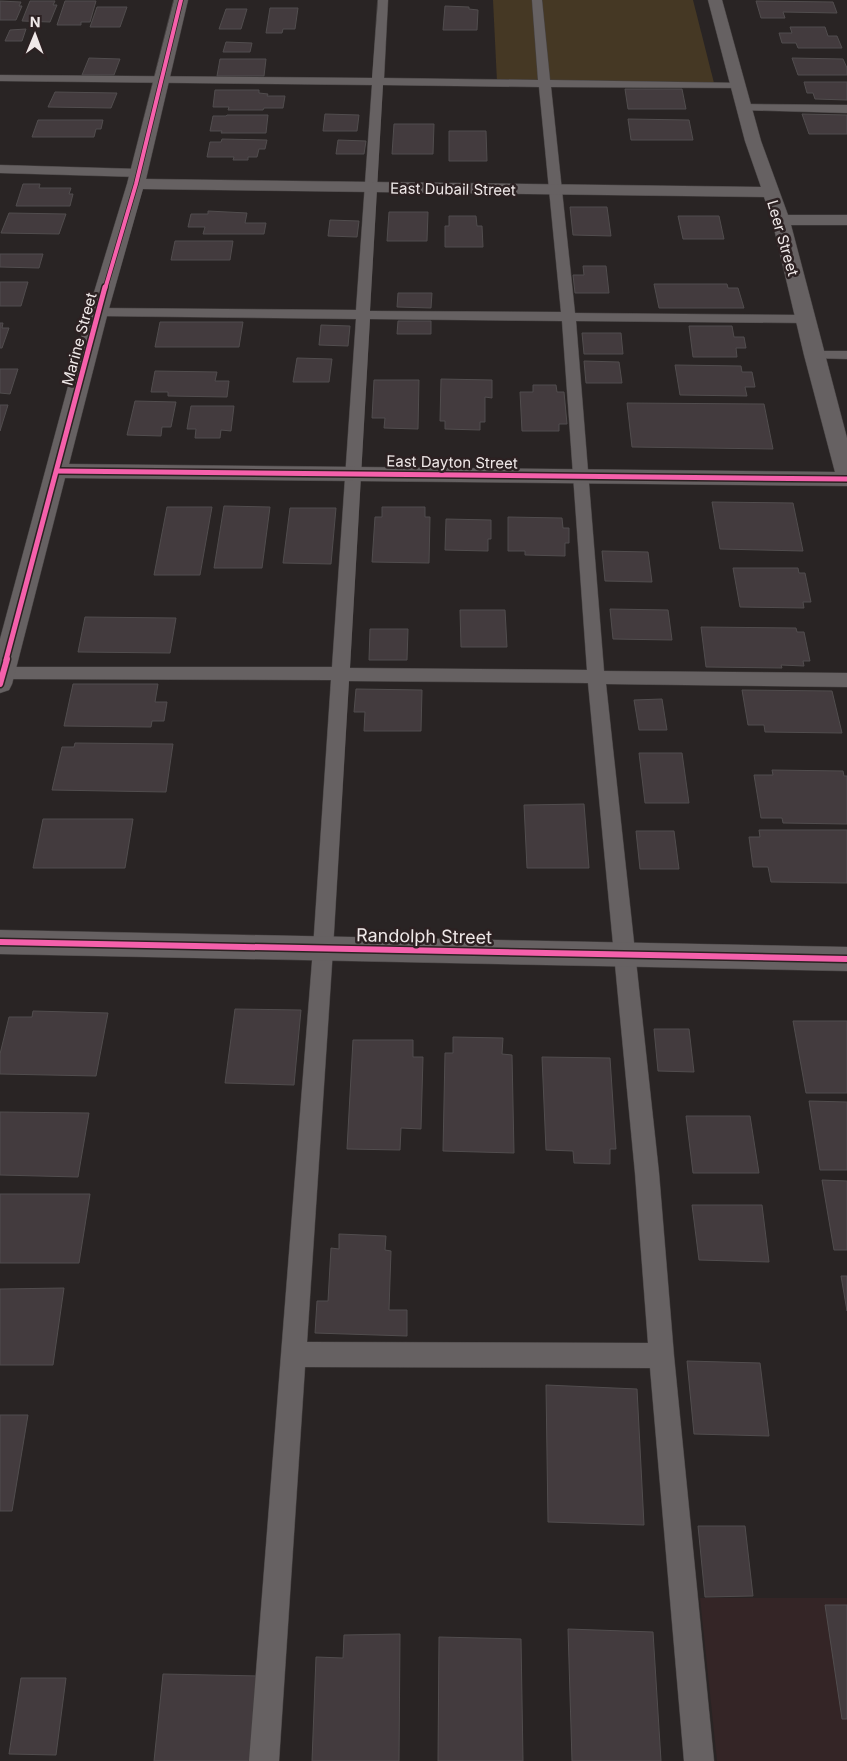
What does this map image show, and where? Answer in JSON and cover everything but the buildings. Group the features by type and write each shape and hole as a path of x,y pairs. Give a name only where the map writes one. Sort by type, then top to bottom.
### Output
{"street":[{"name":"Marine Street","path":"2,678 98,312 138,178 181,0"},
{"name":"Leer Street","path":"715,0 753,141 781,220 847,478"},
{"name":"East Dubail Street","path":"138,178 372,188 770,192"},
{"path":"781,220 847,220"},
{"name":"East Dayton Street","path":"57,471 847,478"},
{"name":"Randolph Street","path":"0,942 847,959"}],"lane":[{"path":"264,1761 342,674 383,0"},
{"path":"538,0 554,190 569,325 596,678 647,1173 661,1356 698,1761"},
{"path":"0,78 739,85"},
{"path":"745,108 847,109"},
{"path":"0,169 138,178"},
{"path":"98,312 805,319"},
{"path":"814,355 847,355"},
{"path":"2,678 342,674 847,680"},
{"path":"293,1354 661,1356"}],"shaded area":[{"path":"493,0 693,0 714,83 497,82"},
{"path":"700,1598 847,1598 847,1761 717,1761"}],"cycle path":[{"path":"0,684 98,312 136,184 181,0"},
{"path":"57,471 847,479"},
{"path":"0,942 847,959"}]}
